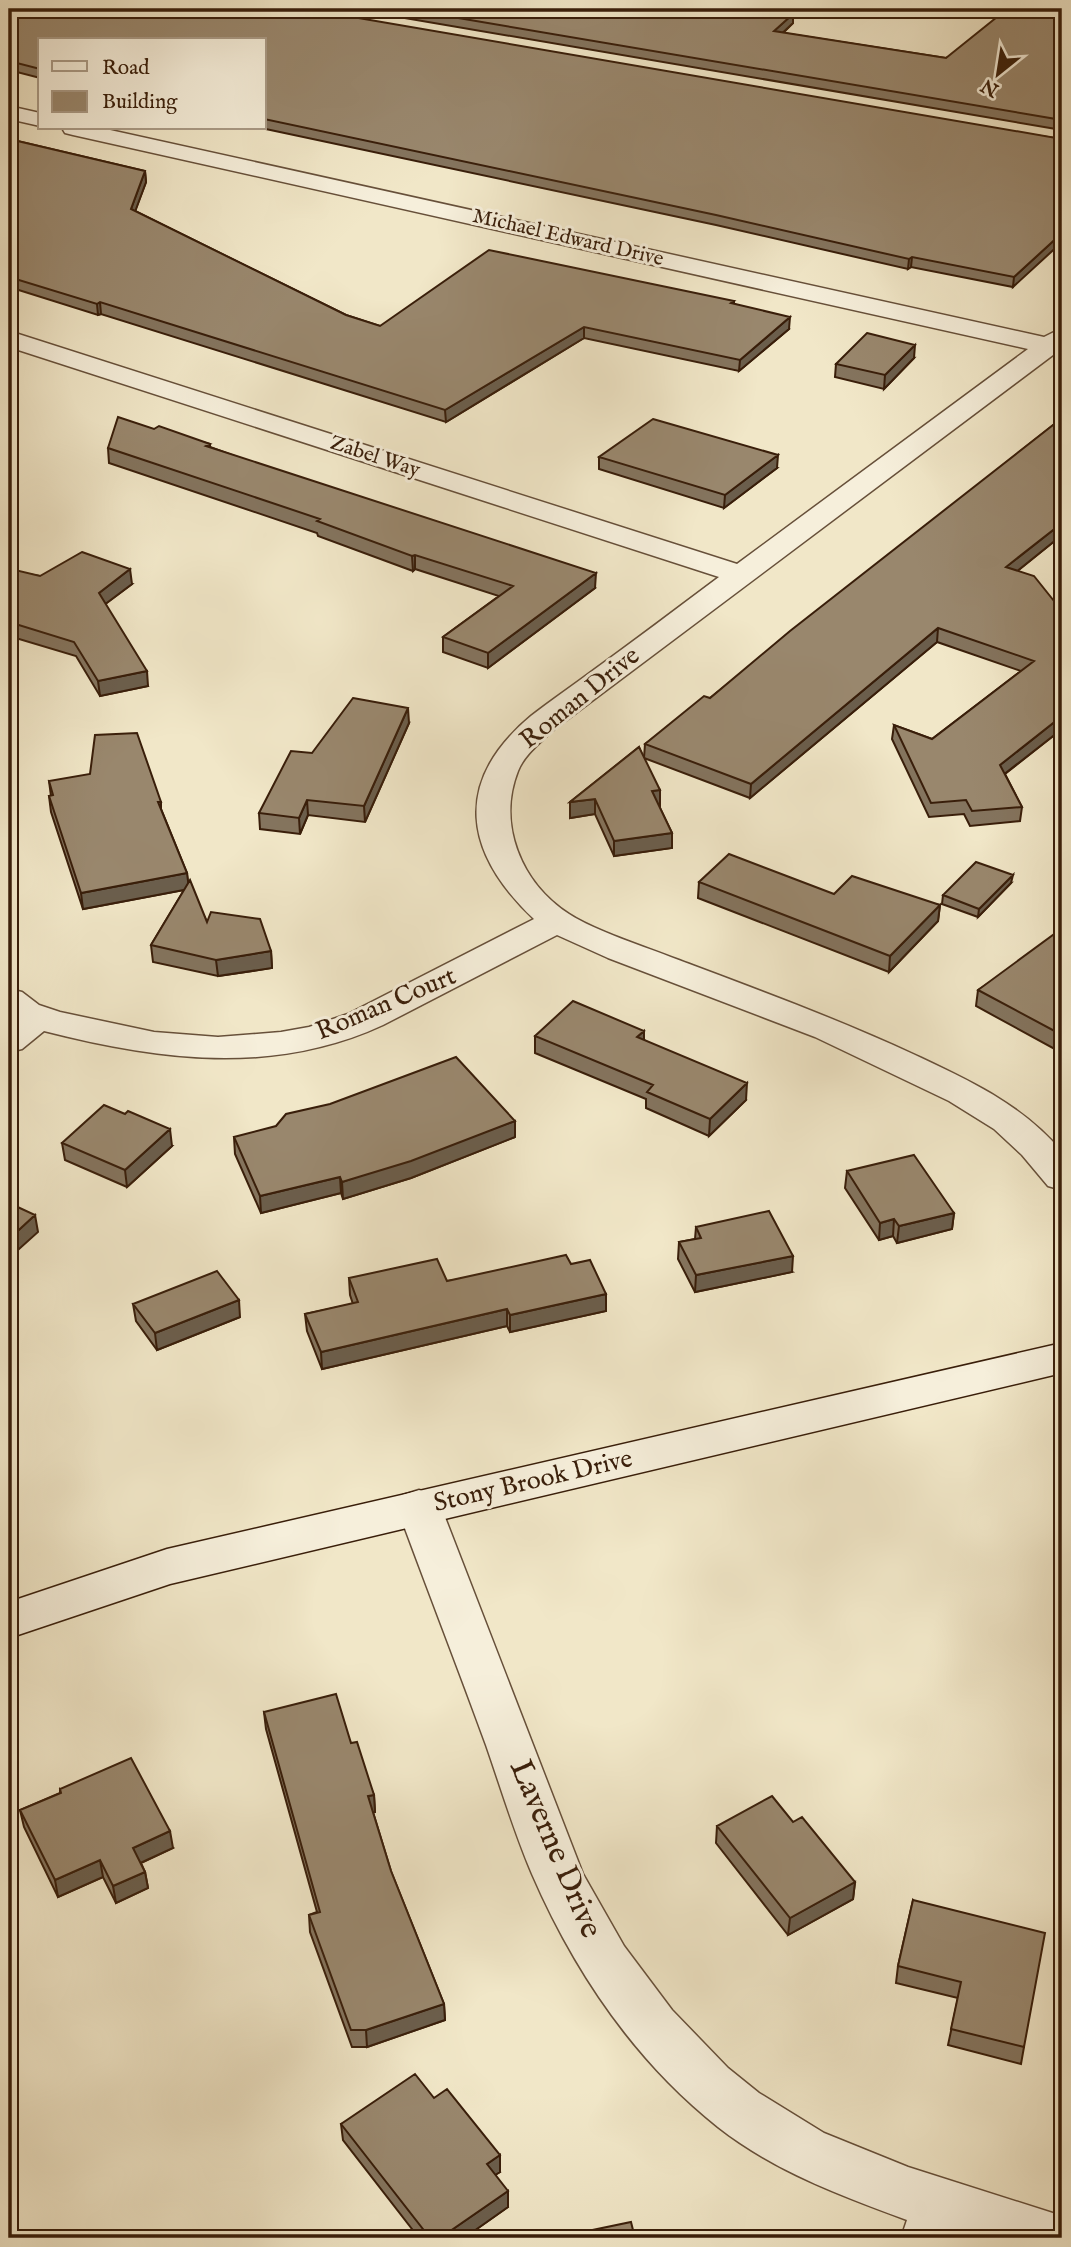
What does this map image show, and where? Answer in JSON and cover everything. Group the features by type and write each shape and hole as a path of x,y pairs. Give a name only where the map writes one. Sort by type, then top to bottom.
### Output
{"street":[{"path":"9,112 38,119"},
{"name":"Michael Edward Drive","path":"82,130 1058,344"},
{"name":"Zabel Way","path":"9,339 742,575"},
{"name":"Roman Drive","path":"1058,344 541,724 513,753 502,769 492,805 494,835 509,869 525,892 556,921 621,950 828,1029 962,1092 1008,1120 1036,1146 1062,1177"},
{"name":"Roman Court","path":"9,1041 24,1009 110,1036 170,1045 242,1047 298,1041 375,1015 476,965 556,921"},
{"name":"Stony Brook Drive","path":"9,1620 167,1567 1062,1358"},
{"name":"Laverne Drive","path":"419,1507 566,1890 608,1967 652,2027 688,2065 734,2106 773,2133 935,2221 1049,2238"}],"building":[{"path":"9,9 183,9 216,17 230,9 306,9 1062,139 1062,233 1014,277 912,257 909,259 266,119 266,38 38,38 38,68 9,61"},
{"path":"405,9 759,9 793,14 774,31 946,58 1007,9 1062,9 1062,120"},
{"path":"9,139 145,171 131,209 346,315 380,326 489,250 734,301 731,303 790,317 740,360 584,327 445,410 100,302 97,304 9,277"},
{"path":"867,333 915,345 885,375 836,364"},
{"path":"118,417 154,429 159,426 210,444 206,446 596,573 488,653 443,637 513,586 412,556 317,521 320,519 108,448"},
{"path":"1062,418 1062,523 1006,567 1034,576 1062,611 1062,716 1000,765 1022,807 972,811 966,800 931,803 894,725 932,739 1034,661 938,628 751,784 645,744 704,696 710,698 790,631"},
{"path":"653,419 778,455 725,495 599,457"},
{"path":"82,552 130,569 99,593 147,671 98,681 74,642 9,622 11,569 40,576"},
{"path":"353,698 408,708 364,806 307,800 299,818 259,813 291,751 312,753"},
{"path":"137,733 161,802 158,802 187,873 81,893 49,796 53,795 49,781 90,774 95,735"},
{"path":"639,747 660,790 652,791 672,833 614,841 595,799 570,802"},
{"path":"729,854 834,894 852,876 940,905 890,956 699,882"},
{"path":"976,862 1013,875 979,909 943,895"},
{"path":"190,880 207,922 211,912 260,919 271,951 216,960 151,945"},
{"path":"1057,932 1062,935 1062,1035 978,990"},
{"path":"573,1001 644,1031 637,1037 747,1083 710,1119 647,1092 653,1085 535,1036"},
{"path":"456,1057 515,1121 411,1161 342,1182 340,1177 260,1196 234,1137 276,1126 286,1114 330,1104"},
{"path":"104,1105 125,1114 128,1111 170,1129 125,1170 62,1143"},
{"path":"914,1155 954,1213 899,1226 894,1219 880,1223 847,1171"},
{"path":"9,1203 35,1215 9,1239"},
{"path":"769,1211 793,1256 696,1275 679,1242 701,1238 696,1227"},
{"path":"566,1255 571,1264 590,1260 606,1294 510,1315 507,1309 321,1352 305,1314 358,1302 349,1278 437,1259 447,1281"},
{"path":"217,1271 239,1300 155,1333 133,1304"},
{"path":"336,1694 351,1743 357,1742 374,1795 368,1796 391,1871 444,2004 366,2030 351,2030 309,1915 320,1912 264,1712"},
{"path":"131,1758 170,1831 133,1848 145,1872 113,1886 100,1860 55,1880 20,1810"},
{"path":"772,1796 793,1822 802,1817 855,1882 790,1918 717,1826"},
{"path":"913,1900 1045,1933 1024,2047 951,2029 961,1982 898,1966"},
{"path":"415,2074 434,2098 447,2089 500,2155 487,2164 508,2191 440,2238 430,2238 341,2124"},
{"path":"631,2222 635,2238 554,2238"}]}
